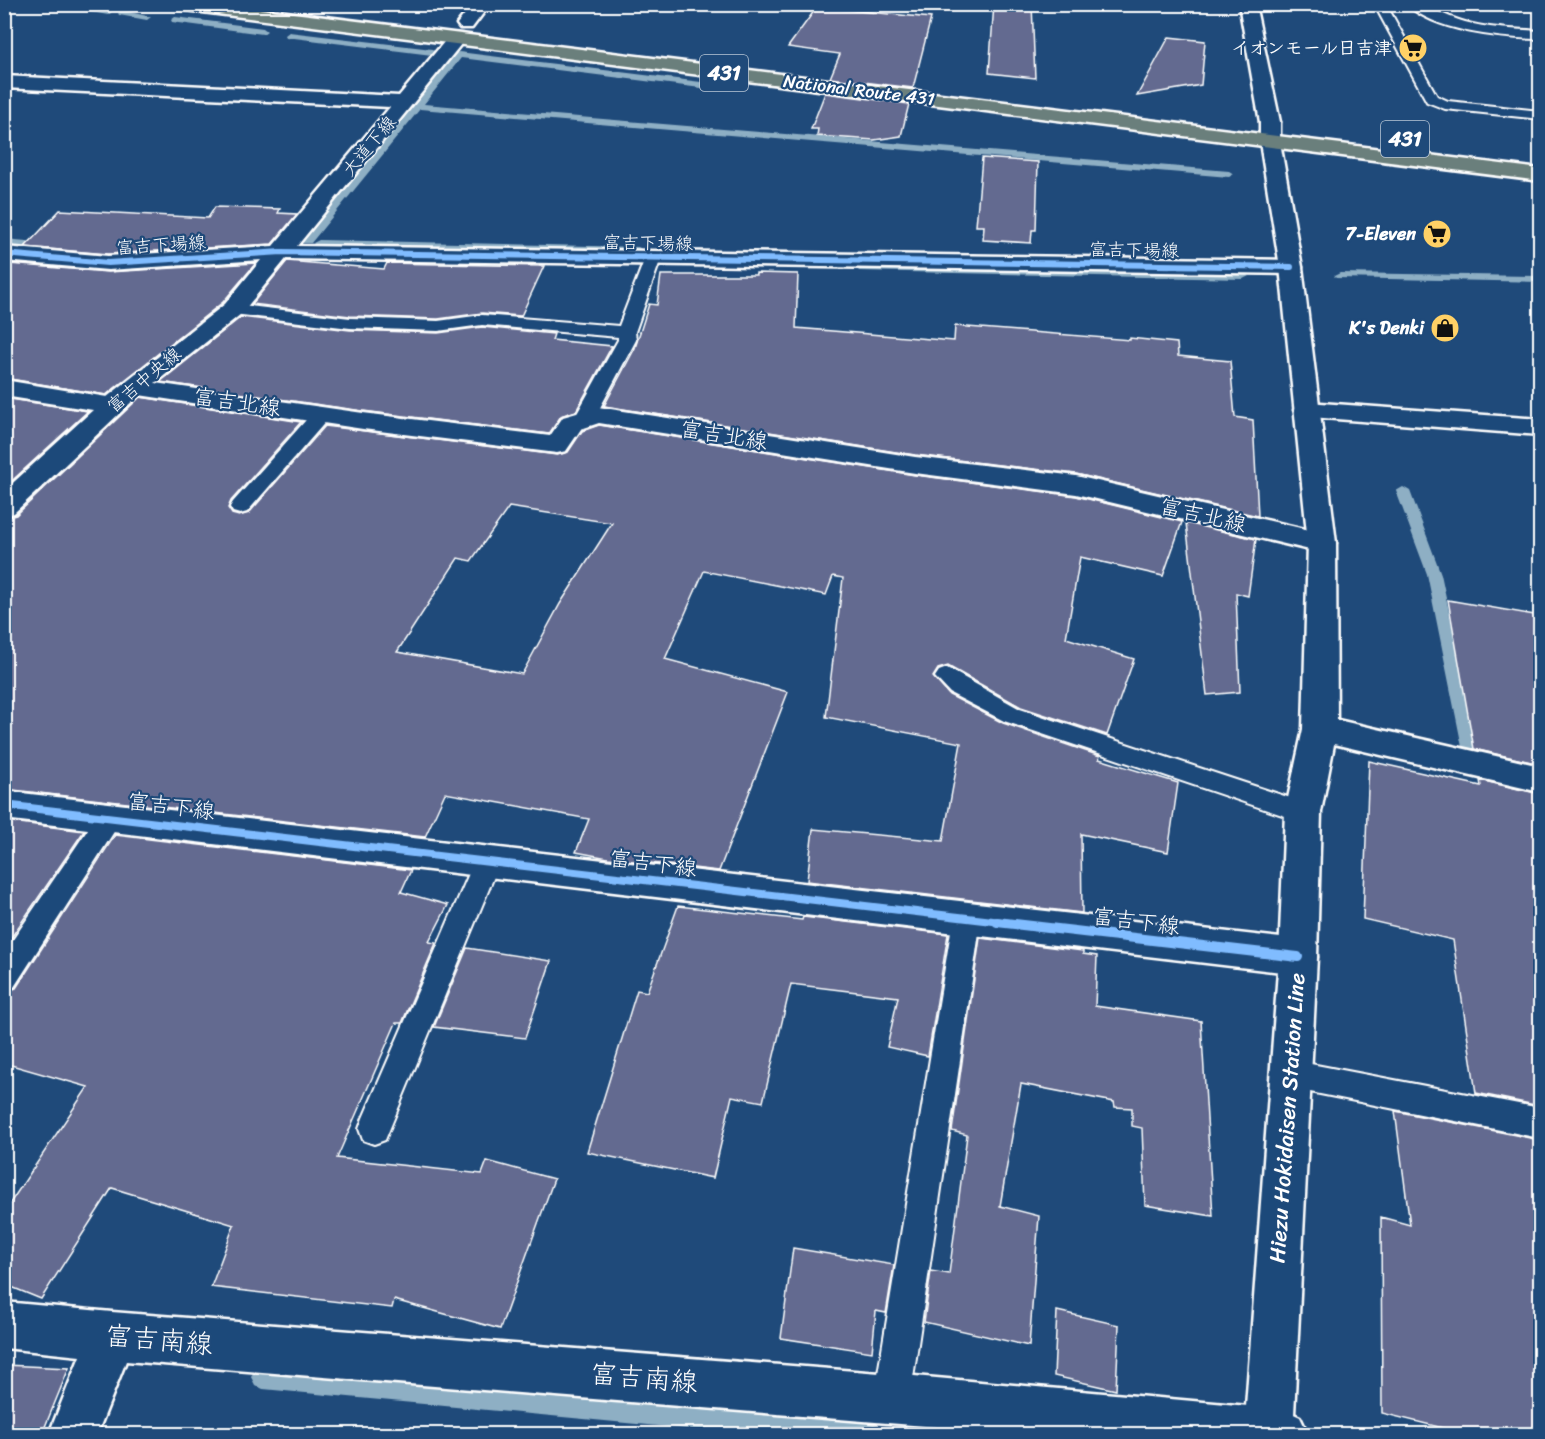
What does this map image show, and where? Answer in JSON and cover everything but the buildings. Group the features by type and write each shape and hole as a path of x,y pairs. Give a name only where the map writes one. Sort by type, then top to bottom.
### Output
{"highway":[{"name":"National Route 431","path":"178,4 1045,95"},
{"name":"National Route 431","path":"305,4 461,32 1262,128 1540,175"},
{"name":"National Route 431","path":"1262,128 1376,135"}],"street":[{"name":"大道下線","path":"282,252 482,4"},
{"name":"Hiezu Hokidaisen Station Line","path":"1247,4 1262,128 1291,267 1322,543 1320,729 1303,812 1298,957 1290,1074 1273,1433"},
{"path":"4,82 405,102"},
{"name":"富吉下場線","path":"4,254 108,263 282,252 1291,267"},
{"name":"富吉中央線","path":"4,507 133,387 233,309 282,252"},
{"name":"富吉北線","path":"133,387 321,415 557,445 572,423 598,415 915,465 1077,485 1322,543"},
{"path":"4,388 113,406"},
{"path":"1307,410 1540,427"},
{"path":"1320,729 1540,779"},
{"name":"富吉下線","path":"4,805 1298,957"},
{"name":"富吉南線","path":"4,1325 112,1336 892,1398 1273,1433"},
{"path":"73,1434 112,1336"}],"lane":[{"path":"1380,4 1432,99 1445,105 1540,116"},
{"path":"1412,4 1438,19 1483,32 1540,35"},
{"path":"584,419 627,340 626,332 653,258"},
{"path":"233,309 350,323 438,326 482,320 626,332"},
{"path":"240,507 321,415"},
{"path":"947,677 958,687 1012,715 1303,812"},
{"path":"4,978 110,817"},
{"path":"374,1129 487,862"},
{"path":"892,1398 967,919"},
{"path":"1290,1074 1540,1123"}],"waterway":[{"path":"51,4 108,12"},
{"path":"122,13 147,17"},
{"path":"175,20 263,31"},
{"path":"289,35 432,52"},
{"path":"307,241 459,55 709,86"},
{"path":"418,106 1229,174"},
{"path":"4,242 50,246"},
{"path":"319,243 638,250"},
{"path":"863,269 1243,276"},
{"path":"1340,276 1540,279"},
{"path":"1403,491 1434,574 1470,747"},
{"path":"263,1377 868,1434"}],"cycle path":[{"path":"4,254 108,263 282,252 1291,267"},
{"path":"4,805 1298,957"}],"place":[{"name":"イオンモール日吉津","path":"1413,48"},
{"name":"7-Eleven","path":"1437,234"},
{"name":"K's Denki","path":"1445,328"}]}
